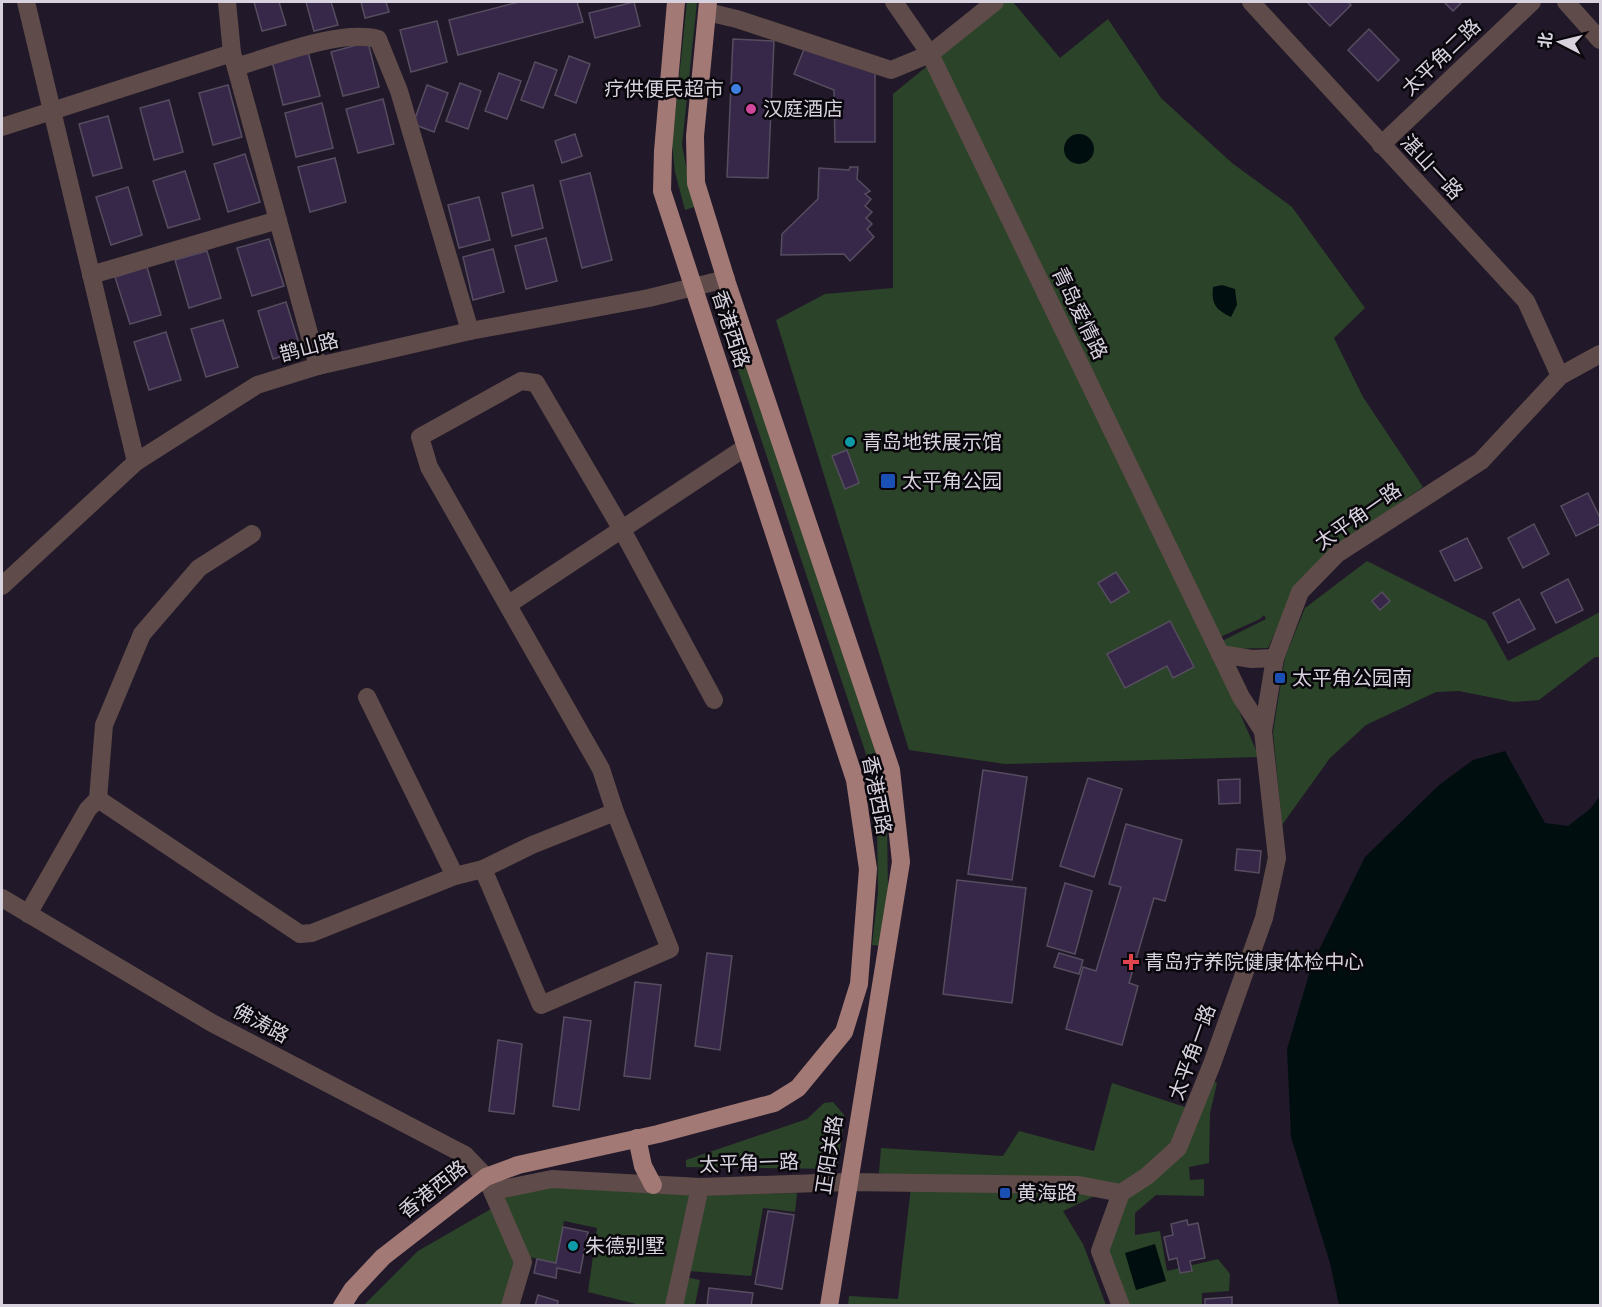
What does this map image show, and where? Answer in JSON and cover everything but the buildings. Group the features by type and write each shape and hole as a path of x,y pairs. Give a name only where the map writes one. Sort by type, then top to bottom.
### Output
{"main road":[{"name":"香港西路","path":"342,1305 352,1290 383,1257 518,1165 774,1103 798,1088 844,1032 859,984 868,869 855,780 662,191 675,2"},
{"name":"香港西路","path":"707,7 695,136 696,183 891,770 901,862 876,1012"},
{"name":"正阳关路","path":"829,1305 876,1012"},
{"path":"637,1138 643,1166 653,1185"}],"street":[{"path":"26,2 136,462"},
{"path":"227,2 234,60 318,366"},
{"name":"青岛爱情路","path":"894,2 930,54 1241,697 1263,731"},
{"path":"707,7 891,70 930,54 994,2"},
{"name":"湛山一路","path":"1251,2 1526,302 1560,376"},
{"name":"太平角二路","path":"1381,146 1532,2"},
{"path":"1566,2 1600,40"},
{"path":"2,127 52,110 234,60 364,35 378,39 399,91 470,331"},
{"path":"91,275 278,220"},
{"name":"鹊山路","path":"2,586 136,462 256,385 318,366 470,331 694,289 726,279"},
{"name":"太平角一路","path":"490,1184 552,1179 700,1187 847,1182 1079,1185 1121,1193 1147,1176 1178,1148 1212,1064 1264,918 1277,858 1263,731 1275,658 1300,592 1337,554 1480,461 1560,376 1600,354"},
{"path":"483,869 541,1005 670,949 615,812 601,769 429,467 420,437 521,381 536,383 621,528 714,700"},
{"path":"509,604 746,447"},
{"path":"28,914 88,809 98,799 104,725 142,634 199,568 252,534"},
{"path":"1220,654 1252,659 1275,658"},
{"path":"367,697 454,876"},
{"path":"98,799 300,934 312,933 454,876 483,869 532,844 615,812"},
{"name":"佛涛路","path":"2,898 212,1023 465,1155 490,1184"},
{"path":"490,1184 523,1262 510,1305"},
{"path":"674,1305 700,1187"},
{"path":"1121,1193 1100,1251 1122,1305"}],"green space":[{"path":"687,2 697,2 682,145 694,207 685,210 675,172 672,144"},
{"name":"太平角公园","path":"1005,2 1013,2 1060,58 1108,19 1161,98 1232,163 1292,207 1365,308 1334,338 1363,397 1423,487 1336,546 1297,584 1268,648 1227,649 1222,641 1266,619 1264,615 1260,619 1209,642 1259,757 1005,764 909,750 776,320 825,294 893,288 893,94"},
{"path":"728,309 875,750 887,822 888,893 881,946 872,945 878,892 877,823 866,754 719,313"},
{"path":"1367,561 1486,621 1508,661 1600,612 1600,657 1595,657 1539,700 1514,702 1459,691 1436,692 1366,725 1330,758 1282,825 1273,732 1285,657 1305,608"},
{"path":"1210,1080 1217,1083 1210,1113 1209,1163 1189,1167 1190,1180 1204,1179 1204,1196 1156,1195 1135,1213 1135,1235 1160,1231 1167,1271 1218,1259 1230,1274 1229,1291 1202,1293 1202,1305 1125,1305 1104,1252 1124,1195 1179,1153"},
{"path":"1112,1083 1191,1109 1173,1147 1144,1173 1063,1211 1083,1244 1106,1305 848,1306 849,1296 898,1299 912,1179 879,1173 881,1148 1003,1156 1019,1131 1094,1151"},
{"path":"833,1102 845,1116 837,1169 686,1167 686,1160 807,1119 824,1103"},
{"path":"560,1182 693,1192 667,1305 640,1305 588,1292 597,1228 564,1221 556,1263 529,1257 504,1197"},
{"path":"797,1193 795,1212 763,1208 751,1276 689,1271 704,1195"},
{"path":"496,1206 517,1264 504,1305 363,1306 418,1251"},
{"path":"685,1277 700,1280 695,1305 679,1306"}],"shaded area":[{"path":"1079,134 1089,139 1094,149 1089,159 1079,164 1069,159 1064,149 1069,139"},
{"path":"1222,285 1235,289 1237,305 1231,317 1218,309 1214,302 1213,287"},
{"path":"1505,751 1545,823 1568,826 1590,809 1600,796 1600,1305 1339,1305 1330,1263 1291,1137 1287,1049 1312,964 1365,857 1439,785 1473,760"},
{"path":"1155,1244 1166,1281 1136,1290 1125,1253"}],"place":[{"name":"疗供便民超市","path":"736,89"},
{"name":"汉庭酒店","path":"751,109"},
{"name":"青岛地铁展示馆","path":"850,442"},
{"name":"太平角公园","path":"888,481"},
{"name":"太平角公园南","path":"1280,678"},
{"name":"青岛疗养院健康体检中心","path":"1131,962"},
{"name":"黄海路","path":"1005,1193"},
{"name":"朱德别墅","path":"573,1246"}]}
